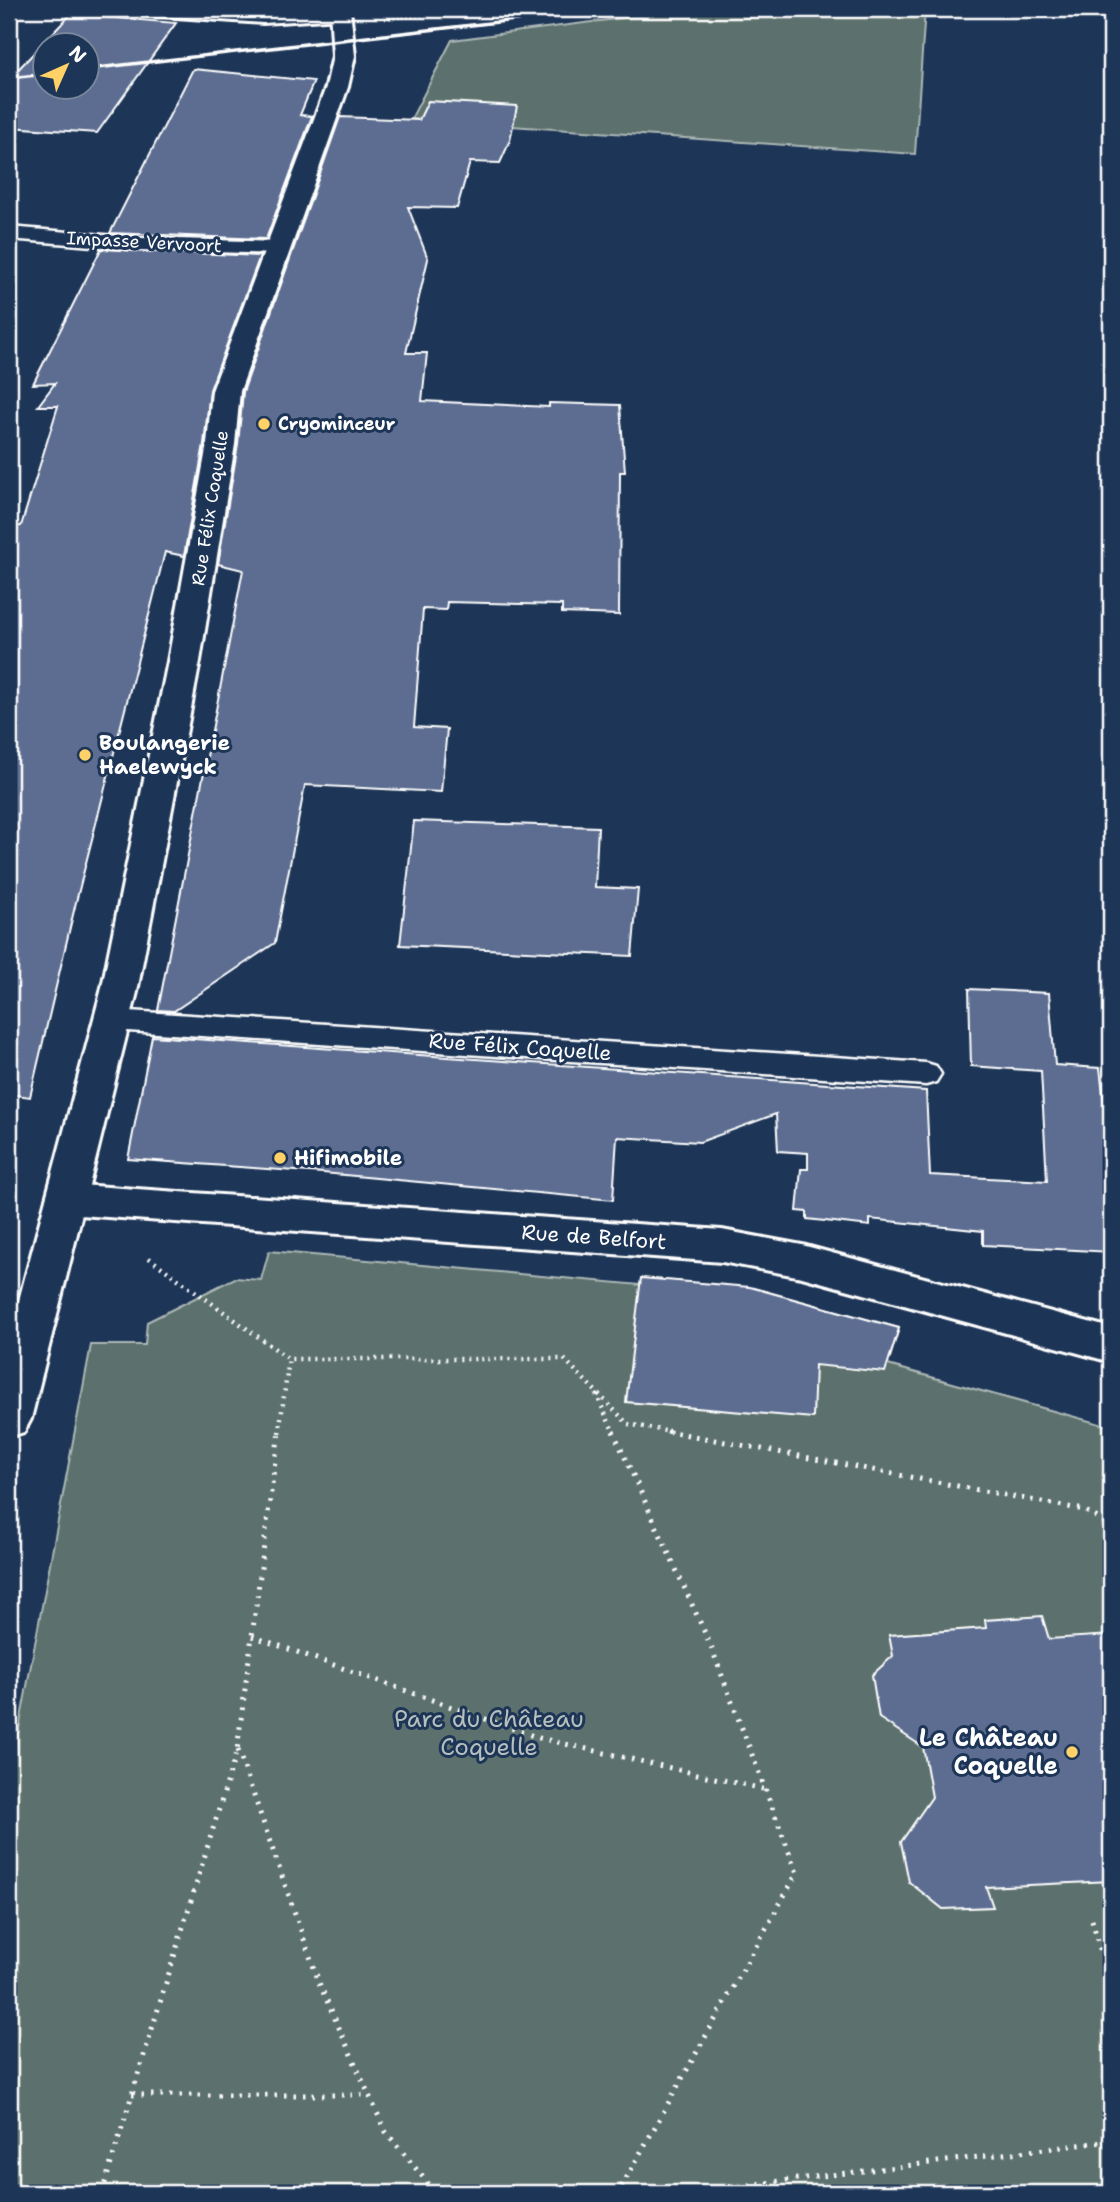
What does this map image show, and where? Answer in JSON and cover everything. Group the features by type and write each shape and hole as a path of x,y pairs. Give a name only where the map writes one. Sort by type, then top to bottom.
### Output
{"street":[{"path":"147,9 263,17 341,14"},
{"name":"Rue Félix Coquelle","path":"9,1419 113,1020 184,661 221,444 226,391 337,87 343,66 341,14"},
{"name":"Rue de Belfort","path":"66,1199 722,1247 802,1261 1111,1345"}],"lane":[{"name":"Impasse Vervoort","path":"9,233 160,245 279,248"},
{"name":"Rue Félix Coquelle","path":"113,1020 926,1074"}],"path":[{"path":"341,14 415,18 499,9"},
{"path":"144,1255 289,1359 564,1359 628,1424 1084,1510 1111,1526"},
{"path":"102,2193 237,1750 289,1359"},
{"path":"594,1390 710,1644 797,1873 618,2193"},
{"path":"252,1636 539,1738 764,1789"},
{"path":"237,1750 320,1985 369,2095 386,2132 436,2193"},
{"path":"1093,1920 1111,1988"},
{"path":"132,2095 369,2095"},
{"path":"682,2193 1111,2141"}],"green space":[{"path":"694,9 925,9 915,154 411,119 452,40"},
{"name":"Parc du Château Coquelle","path":"269,1251 640,1285 641,1278 753,1288 899,1328 888,1365 1111,1427 1111,2193 9,2193 9,1782 91,1345 145,1345 147,1322 235,1278 261,1280"}],"building":[{"path":"71,14 176,23 97,133 9,127 9,79 32,55 32,102 102,102 102,32 54,32"},
{"path":"193,69 314,81 300,115 312,116 266,239 110,233"},
{"path":"428,101 517,106 510,141 500,163 470,162 457,208 408,207 428,259 406,353 427,353 422,401 549,407 549,403 620,405 625,472 620,472 619,615 562,613 562,605 447,602 446,610 423,609 414,727 447,729 441,792 305,785 275,943 174,1011 158,1010 243,570 218,564 238,444 243,392 340,117 419,120"},
{"path":"101,249 260,256 210,390 204,444 184,556 165,552 76,902 30,1097 9,1094 9,527 21,526 58,406 38,406 55,383 33,384"},
{"path":"414,821 598,827 595,887 638,889 632,956 400,945"},
{"path":"969,989 1049,993 1055,1065 1100,1068 1111,1159 1111,1252 983,1245 983,1231 870,1219 870,1226 807,1219 807,1212 797,1211 801,1169 808,1169 808,1153 778,1151 776,1114 700,1142 617,1137 613,1200 323,1173 128,1159 152,1036 926,1091 930,1175 1047,1181 1041,1071 971,1066"},
{"path":"641,1278 750,1287 899,1328 885,1372 815,1365 813,1418 626,1402"},
{"path":"1042,1616 1049,1639 1111,1635 1111,1881 986,1887 993,1907 943,1909 909,1882 901,1842 932,1797 923,1747 879,1718 872,1675 893,1656 889,1635 986,1628 985,1620"}],"railway":[{"path":"102,67 611,9"},
{"path":"9,78 32,76"}],"place":[{"name":"Cryominceur","path":"264,424"},
{"name":"Boulangerie Haelewyck","path":"85,755"},
{"name":"Hifimobile","path":"280,1158"},
{"name":"Le Château Coquelle","path":"1072,1752"}]}
